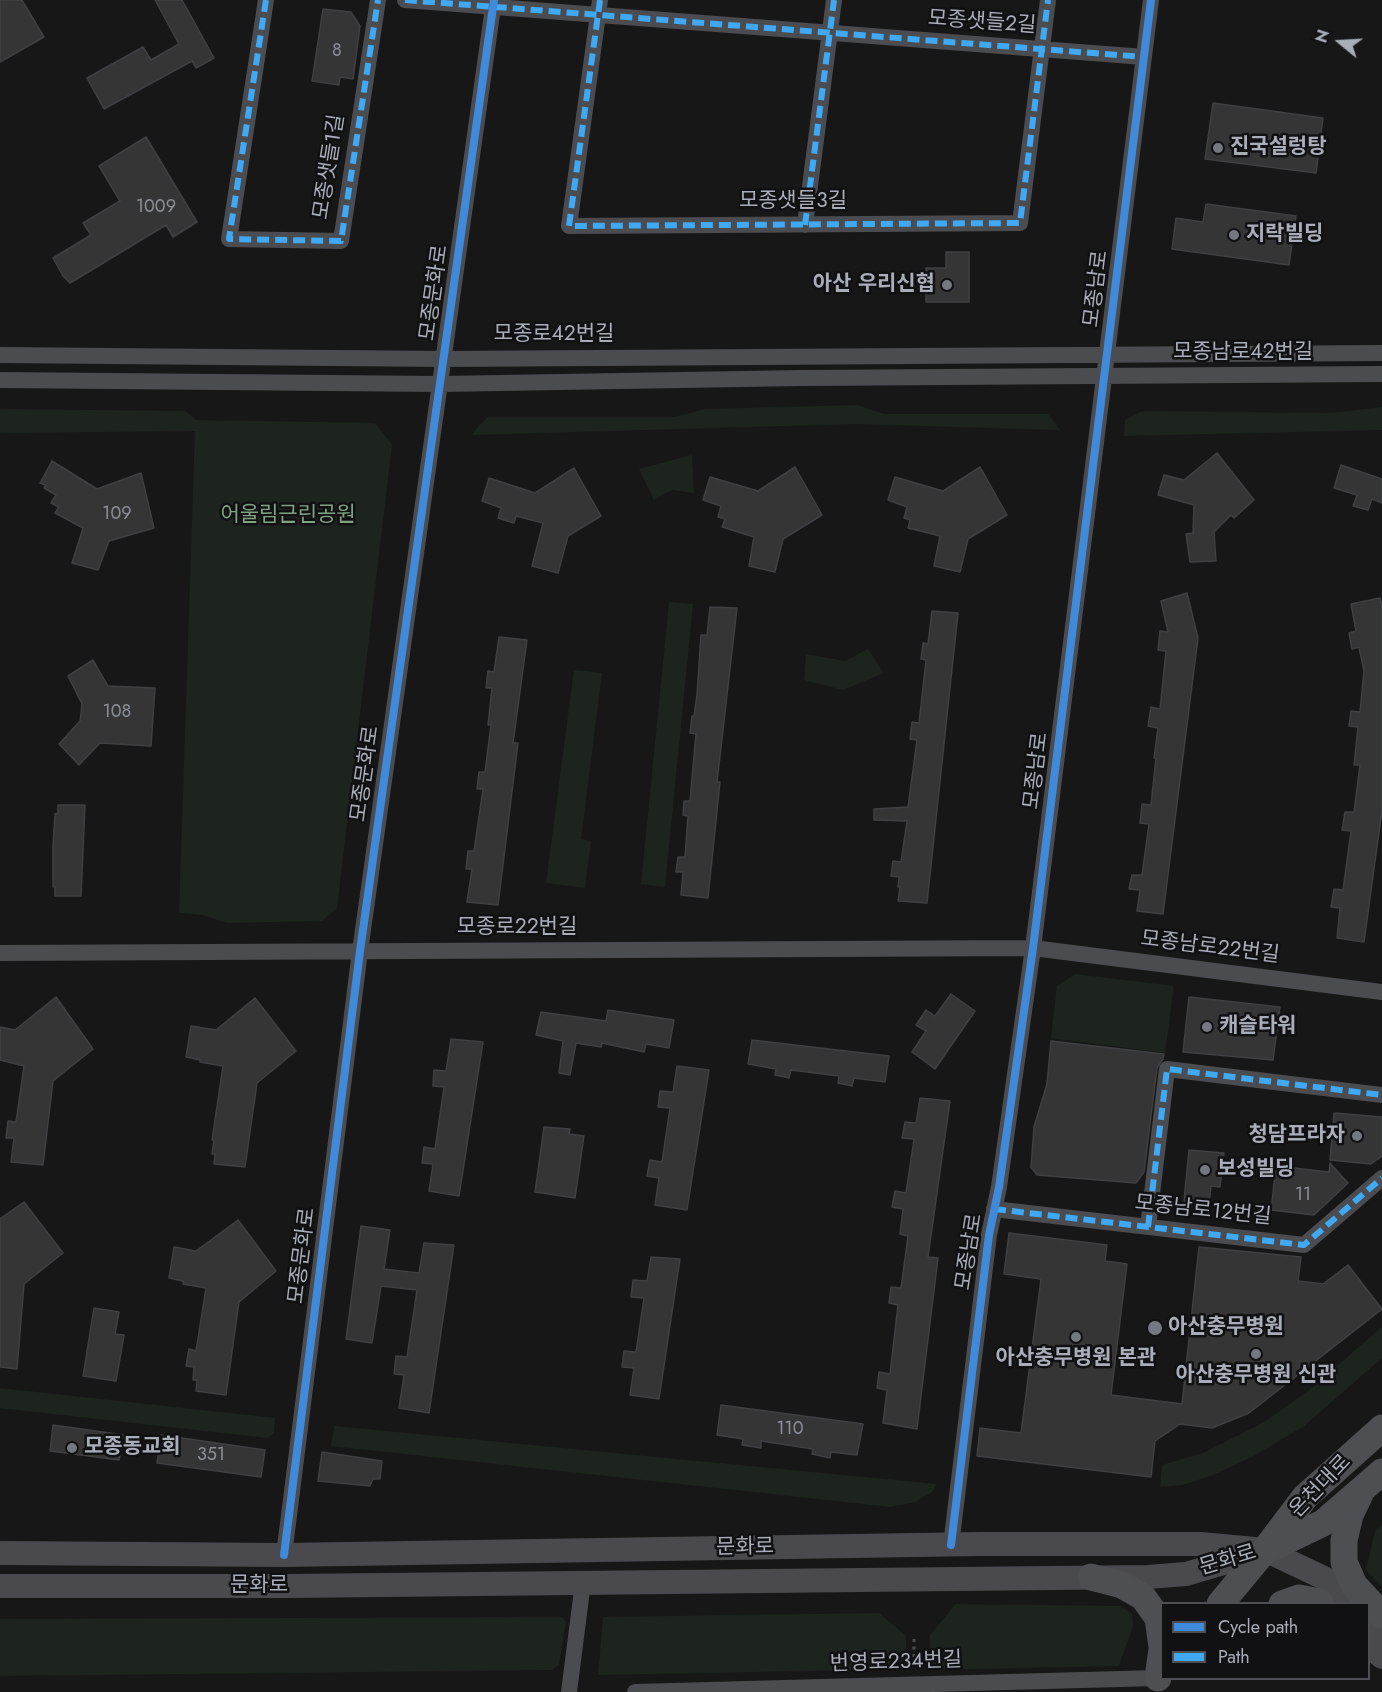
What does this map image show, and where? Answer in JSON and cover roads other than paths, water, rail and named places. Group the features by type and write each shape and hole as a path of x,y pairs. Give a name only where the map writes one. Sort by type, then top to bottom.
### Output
{"main road":[{"name":"온천대로","path":"1223,1602 1305,1497 1382,1428"},
{"name":"온천대로","path":"1265,1550 1323,1523 1382,1472"},
{"path":"1361,1490 1350,1515 1344,1540 1344,1562 1354,1585 1370,1602"},
{"name":"문화로","path":"0,1553 284,1555 951,1545 1201,1544 1265,1550"},
{"name":"문화로","path":"0,1586 288,1586 1148,1577 1186,1574 1265,1550"},
{"path":"1265,1550 1320,1602"},
{"path":"1265,1550 1326,1579 1350,1602"},
{"path":"1091,1577 1122,1585 1143,1597 1158,1618 1160,1638"},
{"path":"1288,1602 1299,1598 1317,1602"},
{"path":"1370,1602 1382,1615"},
{"path":"1370,1621 1382,1632"},
{"path":"1370,1647 1382,1658"},
{"path":"1156,1681 1160,1655"}],"street":[{"name":"모종샛들1길","path":"266,0 229,239 341,241 378,0"},
{"path":"405,0 494,4"},
{"path":"806,225 834,0"},
{"name":"모종샛들3길","path":"599,8 569,226 1020,223 1048,0"},
{"name":"모종남로","path":"951,1545 988,1235 999,1187 1033,948 1151,0"},
{"name":"모종샛들2길","path":"494,4 599,8 830,34 1144,57"},
{"name":"모종문화로","path":"284,1555 360,951 494,4"},
{"name":"모종남로42번길","path":"1107,355 1382,353"},
{"name":"모종로42번길","path":"0,355 444,358 1107,355"},
{"name":"모종남로42번길","path":"1105,376 1382,374"},
{"path":"0,380 440,384 1105,376"},
{"name":"모종로22번길","path":"0,953 1033,948"},
{"name":"모종남로22번길","path":"1033,948 1382,992"},
{"path":"1148,1227 1167,1069 1382,1095"},
{"name":"모종남로12번길","path":"994,1209 1304,1245 1382,1178"},
{"path":"569,1692 583,1582"},
{"name":"번영로234번길","path":"635,1692 1156,1681"}],"place":[{"name":"진국설렁탕","path":"1218,148"},
{"name":"지락빌딩","path":"1234,235"},
{"name":"아산 우리신협","path":"947,285"},
{"name":"캐슬타워","path":"1207,1027"},
{"name":"청담프라자","path":"1357,1136"},
{"name":"보성빌딩","path":"1205,1170"},
{"name":"아산충무병원","path":"1155,1328"},
{"name":"아산충무병원 본관","path":"1076,1337"},
{"name":"아산충무병원 신관","path":"1256,1354"},
{"name":"모종동교회","path":"72,1448"}],"park label":[{"name":"어울림근린공원","path":"288,516"}]}
